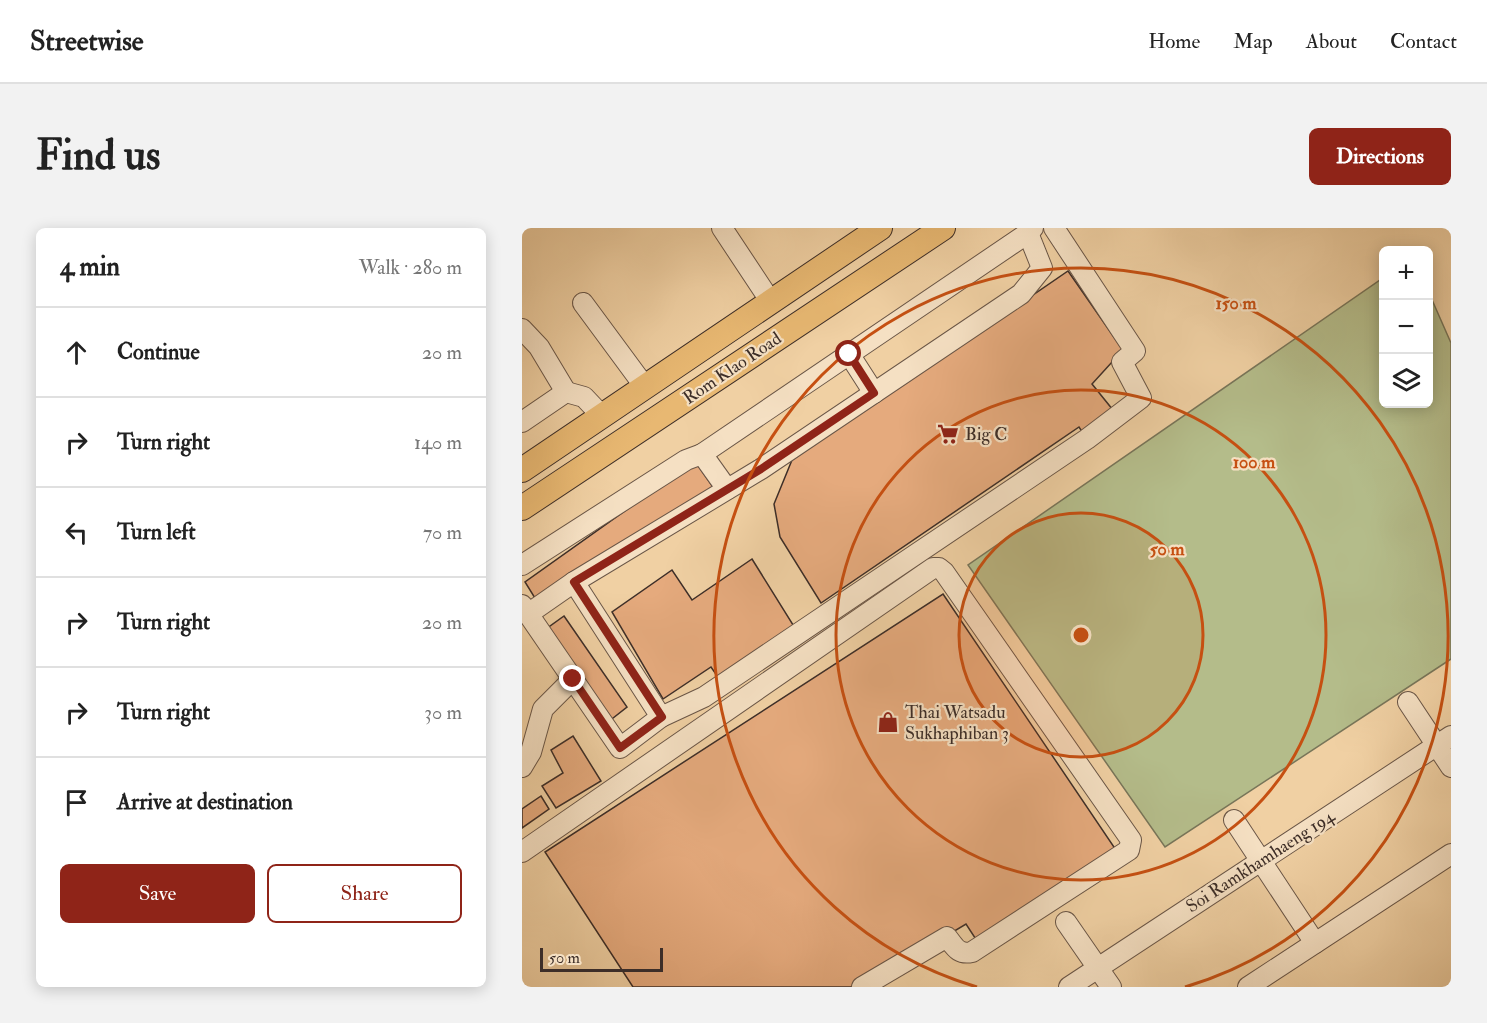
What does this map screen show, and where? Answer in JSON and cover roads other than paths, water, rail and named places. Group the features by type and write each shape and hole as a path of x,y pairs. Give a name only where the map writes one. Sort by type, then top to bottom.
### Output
{"main road":[{"name":"Rom Klao Road","path":"522,470 771,302 855,235 880,228"},
{"name":"Rom Klao Road","path":"522,508 943,228"}],"street":[{"path":"722,228 771,302"},
{"path":"1054,228 1135,351 1122,362 1141,398 1087,439 704,697 662,717 620,748 525,610 761,469 1021,294 1042,267 1068,250"},
{"path":"522,565 686,460 702,454 1030,231 1042,267"},
{"path":"583,303 645,387"},
{"path":"522,328 539,348 566,392 584,397 602,416"},
{"path":"849,354 874,393"},
{"path":"522,422 566,392"},
{"path":"702,454 727,489"},
{"path":"522,852 933,568 939,568 1131,840 1131,846 1129,850 972,952 958,951 947,937 862,987"},
{"path":"574,582 662,717"},
{"path":"522,768 531,752 543,709 573,679"},
{"path":"1408,702 1444,740 1451,767"},
{"name":"Soi Ramkhamhaeng 194","path":"1069,987 1444,740"},
{"path":"1234,820 1315,943"},
{"path":"1248,987 1451,854"},
{"path":"1066,922 1111,987"}],"place":[{"name":"Big C","path":"948,434"},
{"name":"Thai Watsadu Sukhaphiban 3","path":"888,722"}]}
